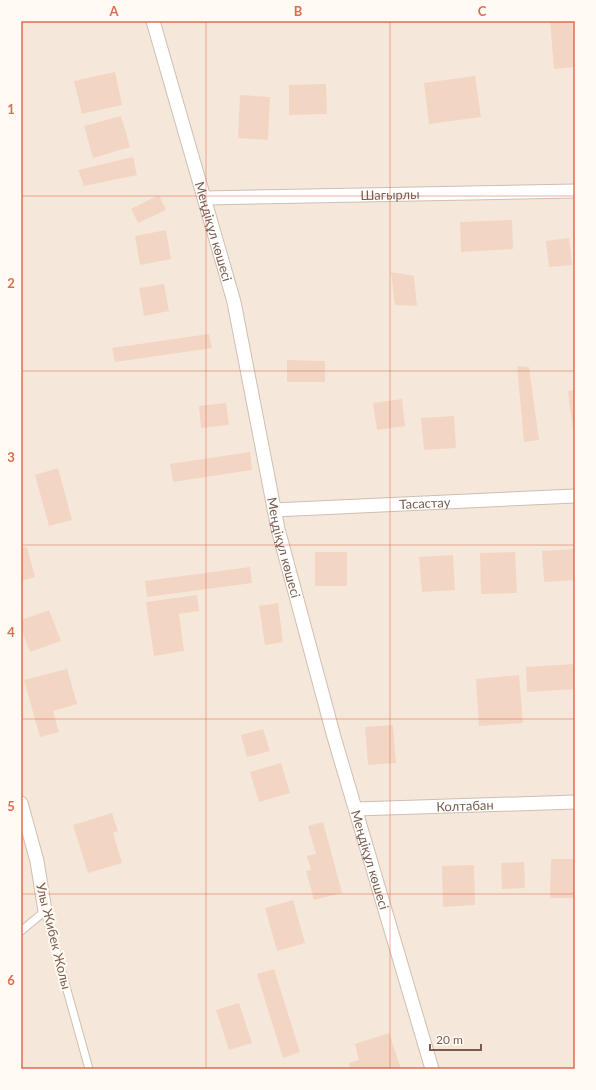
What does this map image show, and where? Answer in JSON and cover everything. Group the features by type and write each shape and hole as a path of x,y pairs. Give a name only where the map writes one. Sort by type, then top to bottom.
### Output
{"street":[{"name":"Меңдіқұл көшесі","path":"153,21 234,302 274,510 334,738 432,1069"},
{"name":"Шагырлы","path":"204,198 575,191"},
{"name":"Тасастау","path":"274,510 575,496"},
{"name":"Колтабан","path":"356,809 575,802"},
{"name":"Улы Жибек Жолы","path":"21,803 37,861 45,911"}],"lane":[{"path":"21,931 45,911"},
{"name":"Улы Жибек Жолы","path":"45,911 88,1069"}],"shaded area":[{"path":"21,21 575,21 575,1069 21,1069"}],"building":[{"path":"550,21 572,21 575,67 554,69"},
{"path":"115,72 122,105 82,114 74,81"},
{"path":"475,76 481,117 429,124 424,83"},
{"path":"326,84 327,114 289,115 289,85"},
{"path":"240,95 270,97 268,140 238,138"},
{"path":"121,116 130,147 93,158 84,126"},
{"path":"133,157 137,175 84,186 78,170"},
{"path":"159,195 166,210 138,223 131,209"},
{"path":"512,220 513,249 461,252 460,222"},
{"path":"166,230 171,259 140,265 135,236"},
{"path":"569,238 572,265 549,267 546,241"},
{"path":"391,272 414,276 417,306 395,305"},
{"path":"164,284 169,311 144,316 139,288"},
{"path":"209,334 212,348 115,362 112,348"},
{"path":"287,360 325,361 325,382 287,382"},
{"path":"517,366 529,367 539,440 524,442"},
{"path":"575,390 575,430 573,431 568,391"},
{"path":"402,399 405,426 377,430 373,403"},
{"path":"226,403 229,425 201,428 199,406"},
{"path":"454,416 456,448 424,450 421,418"},
{"path":"250,452 252,470 173,482 170,464"},
{"path":"58,468 72,520 49,526 35,475"},
{"path":"27,547 35,577 21,581 21,548"},
{"path":"575,549 575,580 544,582 542,551"},
{"path":"315,552 347,552 347,586 315,586"},
{"path":"515,552 517,593 481,594 480,553"},
{"path":"453,555 455,590 422,592 419,557"},
{"path":"250,567 252,583 147,597 145,581"},
{"path":"197,595 199,611 179,614 184,651 154,656 146,602"},
{"path":"278,603 283,642 265,645 259,606"},
{"path":"49,610 61,641 30,652 21,628 21,620"},
{"path":"575,664 575,689 527,692 526,667"},
{"path":"67,669 77,704 53,711 59,732 40,737 24,680"},
{"path":"519,675 523,723 479,726 476,679"},
{"path":"393,725 396,763 368,765 365,727"},
{"path":"263,729 270,751 247,757 241,735"},
{"path":"281,763 290,793 259,802 250,772"},
{"path":"112,813 118,831 113,833 122,863 88,873 73,825"},
{"path":"323,822 342,893 314,900 306,871 311,870 307,856 316,854 308,826"},
{"path":"551,859 575,859 575,898 550,898"},
{"path":"524,862 525,888 502,889 501,863"},
{"path":"474,865 475,905 443,907 442,866"},
{"path":"293,900 305,943 277,951 265,908"},
{"path":"274,969 300,1052 283,1058 257,974"},
{"path":"239,1003 252,1043 229,1050 216,1010"},
{"path":"389,1033 401,1069 351,1069 349,1063 359,1060 355,1044"}]}
